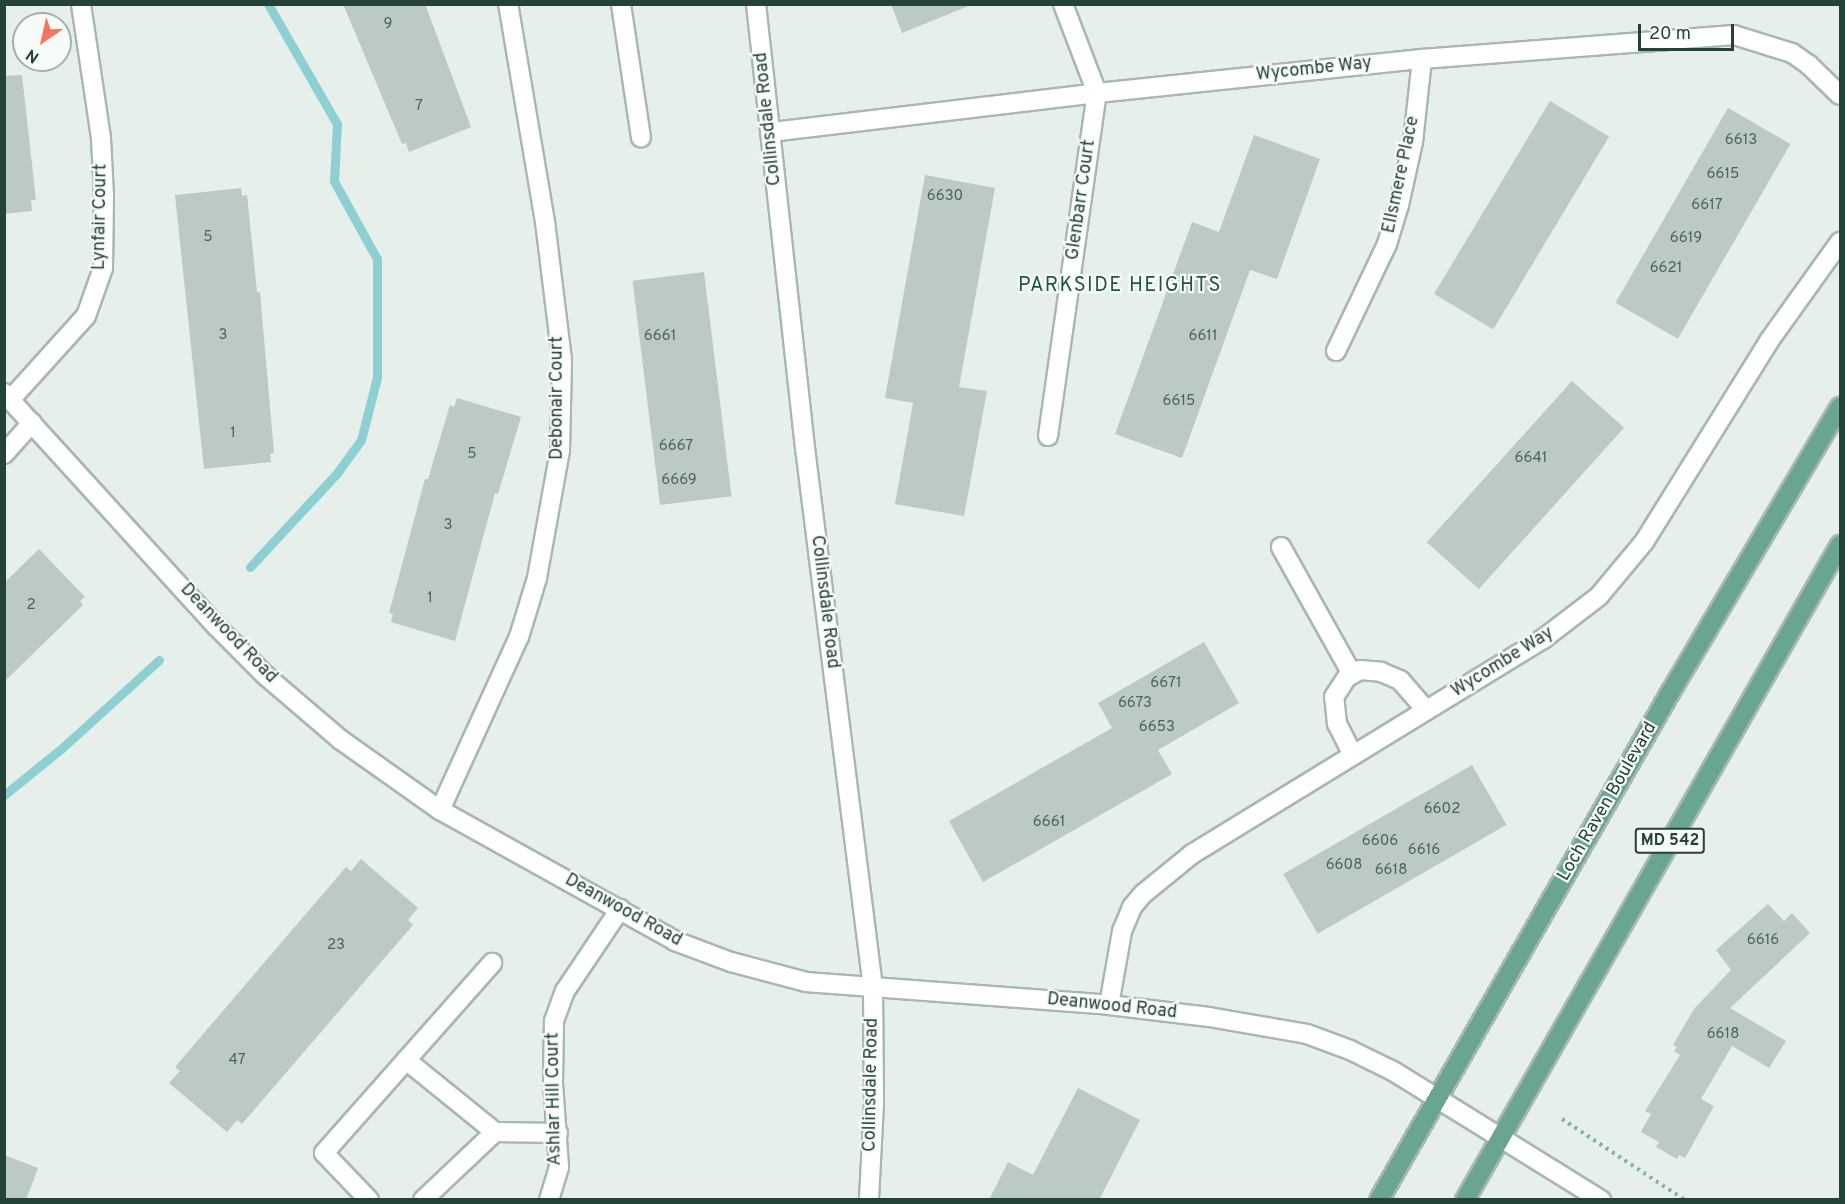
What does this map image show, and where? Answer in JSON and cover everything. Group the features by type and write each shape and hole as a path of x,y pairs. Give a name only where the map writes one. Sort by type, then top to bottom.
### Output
{"main road":[{"name":"Loch Raven Boulevard","path":"1378,1200 1670,693 1840,407"},
{"name":"MD 542","path":"1464,1200 1840,545"}],"street":[{"name":"Lynfair Court","path":"7,397 86,316 103,268 104,196 101,138 81,4"},
{"name":"Debonair Court","path":"440,810 519,637 537,578 560,450 560,348 545,222 508,4"},
{"path":"621,4 641,138"},
{"name":"Collinsdale Road","path":"756,4 806,459 873,988 874,1103 869,1200"},
{"name":"Glenbarr Court","path":"1048,436 1097,93 1063,4"},
{"name":"Wycombe Way","path":"771,132 1097,93 1422,59 1734,35 1792,53 1809,65 1840,95"},
{"name":"Ellsmere Place","path":"1336,351 1387,244 1399,206 1413,142 1422,59"},
{"name":"Wycombe Way","path":"1109,1005 1122,931 1132,907 1143,894 1192,854 1544,639 1576,616 1619,573 1644,542 1768,341 1840,242"},
{"name":"Deanwood Road","path":"7,397 217,627 266,676 341,740 440,810 675,941 731,962 806,982 1109,1005 1209,1017 1307,1034 1350,1050 1438,1097 1601,1200"},
{"path":"4,454 32,423"},
{"path":"1281,548 1352,674"},
{"path":"1353,755 1337,724 1334,697 1347,677 1360,670 1382,672 1400,680 1426,710"},
{"name":"Ashlar Hill Court","path":"549,1200 559,1167 553,1083 554,1022 565,990 620,909"},
{"path":"369,1200 324,1153 492,963"},
{"path":"406,1060 495,1132 558,1133"},
{"path":"423,1200 495,1132"}],"path":[{"path":"1562,1119 1685,1200"}],"building":[{"path":"343,4 425,4 471,127 409,152 406,143 402,144"},
{"path":"891,4 971,4 971,5 902,33"},
{"path":"22,75 36,200 31,200 32,211 4,214 4,76"},
{"path":"1550,101 1609,137 1493,329 1434,294"},
{"path":"1728,108 1790,144 1678,339 1616,303"},
{"path":"1254,135 1320,159 1277,279 1250,270 1182,458 1115,434 1192,222 1219,232"},
{"path":"925,175 995,188 959,387 987,391 964,516 895,504 913,403 885,398"},
{"path":"241,188 242,196 247,195 257,292 260,292 274,453 270,454 271,462 204,469 175,195"},
{"path":"704,272 732,496 660,505 633,281"},
{"path":"1572,381 1624,428 1479,589 1427,542"},
{"path":"457,398 521,417 498,494 495,493 455,641 391,622 393,614 389,613 425,479 428,479 450,405 454,407"},
{"path":"39,549 85,597 80,601 83,605 4,682 4,583"},
{"path":"1204,642 1239,703 1158,750 1172,774 983,882 949,821 1112,728 1098,703"},
{"path":"1472,765 1506,825 1318,934 1283,874"},
{"path":"361,859 418,908 408,920 413,925 242,1124 237,1120 227,1132 169,1083 180,1071 175,1067 346,867 351,871"},
{"path":"1768,904 1784,921 1792,913 1810,933 1730,1008 1786,1041 1769,1068 1732,1046 1701,1099 1714,1106 1685,1158 1679,1155 1677,1159 1656,1147 1659,1142 1641,1132 1651,1114 1645,1111 1680,1055 1674,1051 1677,1047 1673,1045 1694,1009 1731,970 1716,950"},
{"path":"1078,1088 1140,1120 1099,1200 989,1200 1008,1162 1033,1175"},
{"path":"4,1155 38,1168 26,1200 4,1200"}],"waterway":[{"path":"250,567 337,473 361,440 377,377 377,259 334,181 337,124 268,4"},
{"path":"4,795 62,748 159,660"}],"district":[{"name":"PARKSIDE HEIGHTS","path":"1120,286"}]}
